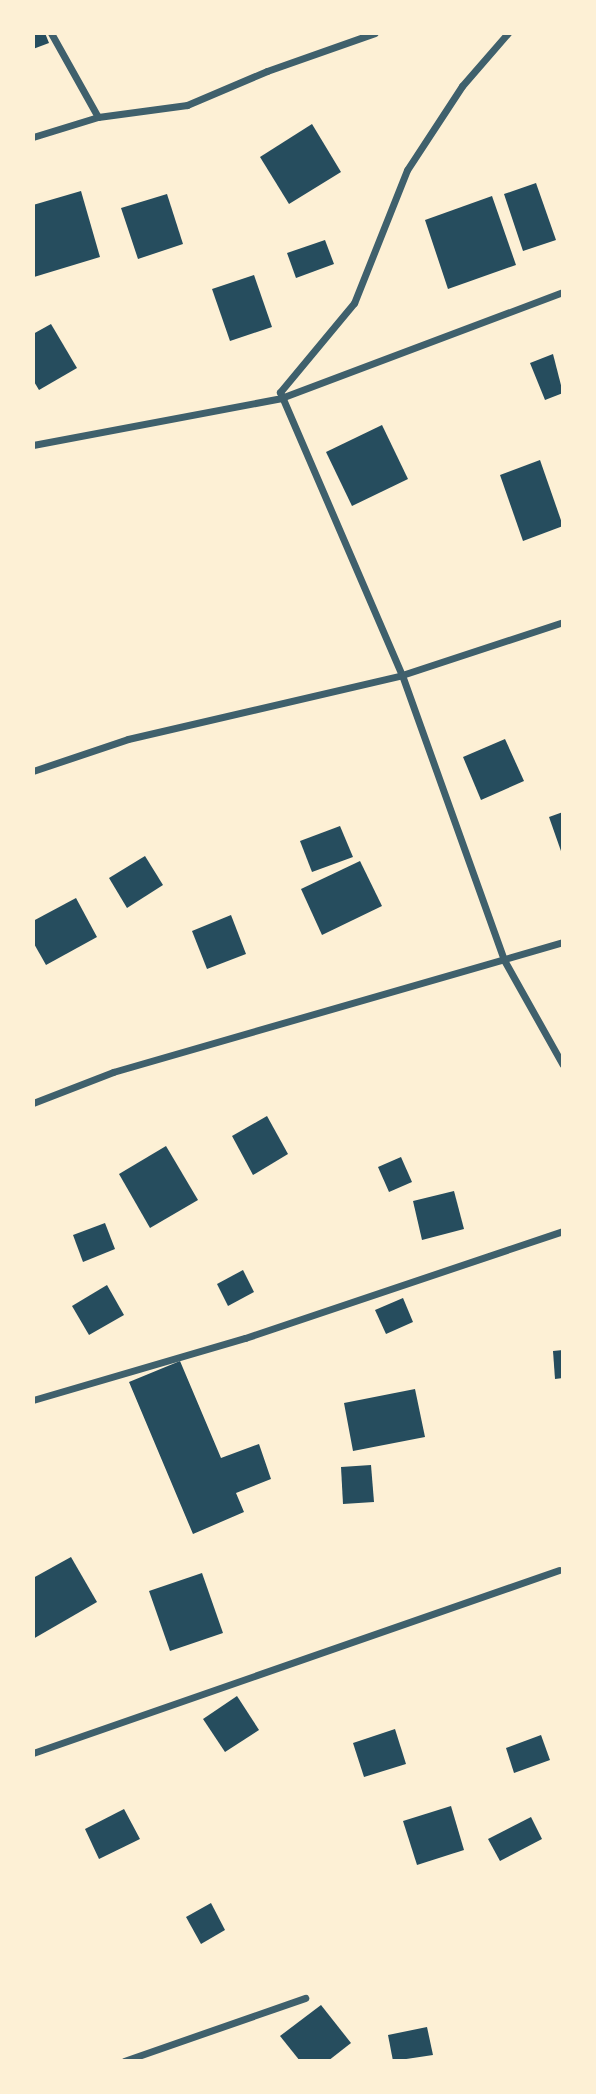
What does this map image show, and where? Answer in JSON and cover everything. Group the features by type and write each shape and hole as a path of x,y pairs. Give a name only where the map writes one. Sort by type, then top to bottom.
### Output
{"street":[{"path":"51,33 97,117"},
{"path":"33,137 97,117 187,105 267,71 375,33"},
{"path":"508,33 462,86 417,153 394,195 354,303 281,385 281,398 402,675 504,960 563,1065"},
{"path":"33,445 281,398 563,292"},
{"path":"33,771 128,739 402,675 563,622"},
{"path":"33,1103 113,1072 563,942"},
{"path":"33,1400 258,1334 563,1231"},
{"path":"33,1753 559,1570"},
{"path":"124,2061 305,1998"}],"building":[{"path":"33,33 45,33 49,43 33,49"},
{"path":"312,124 341,172 289,204 260,157"},
{"path":"536,183 556,240 523,251 504,194"},
{"path":"81,191 100,257 34,277 33,205"},
{"path":"167,194 183,244 138,259 121,208"},
{"path":"492,196 516,265 448,289 425,220"},
{"path":"325,240 334,264 296,278 287,253"},
{"path":"254,275 272,327 230,341 212,289"},
{"path":"51,324 77,368 39,390 33,380 33,334"},
{"path":"553,354 563,393 545,400 530,363"},
{"path":"382,425 408,479 352,506 326,452"},
{"path":"540,460 563,526 523,541 500,475"},
{"path":"505,739 524,781 481,800 463,757"},
{"path":"563,812 563,854 562,854 549,817"},
{"path":"340,826 353,857 312,872 300,841"},
{"path":"145,856 163,885 127,908 109,878"},
{"path":"360,861 382,906 322,935 301,889"},
{"path":"76,898 97,937 46,965 33,942 33,921"},
{"path":"231,915 246,954 207,969 192,931"},
{"path":"267,1116 288,1154 253,1175 232,1136"},
{"path":"166,1146 198,1200 150,1228 119,1174"},
{"path":"401,1157 412,1182 389,1192 378,1167"},
{"path":"454,1191 464,1229 422,1240 413,1201"},
{"path":"105,1223 115,1249 83,1262 73,1235"},
{"path":"243,1270 254,1292 228,1306 217,1284"},
{"path":"107,1285 124,1315 89,1335 72,1306"},
{"path":"403,1298 413,1322 386,1334 375,1310"},
{"path":"563,1350 563,1378 555,1379 553,1351"},
{"path":"180,1361 221,1458 259,1444 271,1479 236,1493 244,1512 193,1534 129,1382"},
{"path":"415,1389 425,1437 353,1451 344,1403"},
{"path":"371,1465 374,1502 343,1504 341,1467"},
{"path":"71,1557 97,1602 33,1639 33,1578"},
{"path":"202,1573 223,1633 170,1651 149,1591"},
{"path":"237,1696 259,1730 225,1752 203,1719"},
{"path":"395,1729 406,1764 364,1777 353,1743"},
{"path":"541,1735 550,1760 514,1773 506,1748"},
{"path":"451,1806 464,1850 417,1865 403,1821"},
{"path":"124,1809 140,1839 99,1859 85,1829"},
{"path":"531,1817 542,1839 500,1861 488,1839"},
{"path":"211,1903 225,1930 201,1944 186,1917"},
{"path":"321,2005 351,2043 328,2061 300,2061 280,2036"},
{"path":"427,2027 433,2055 393,2061 388,2035"}]}
